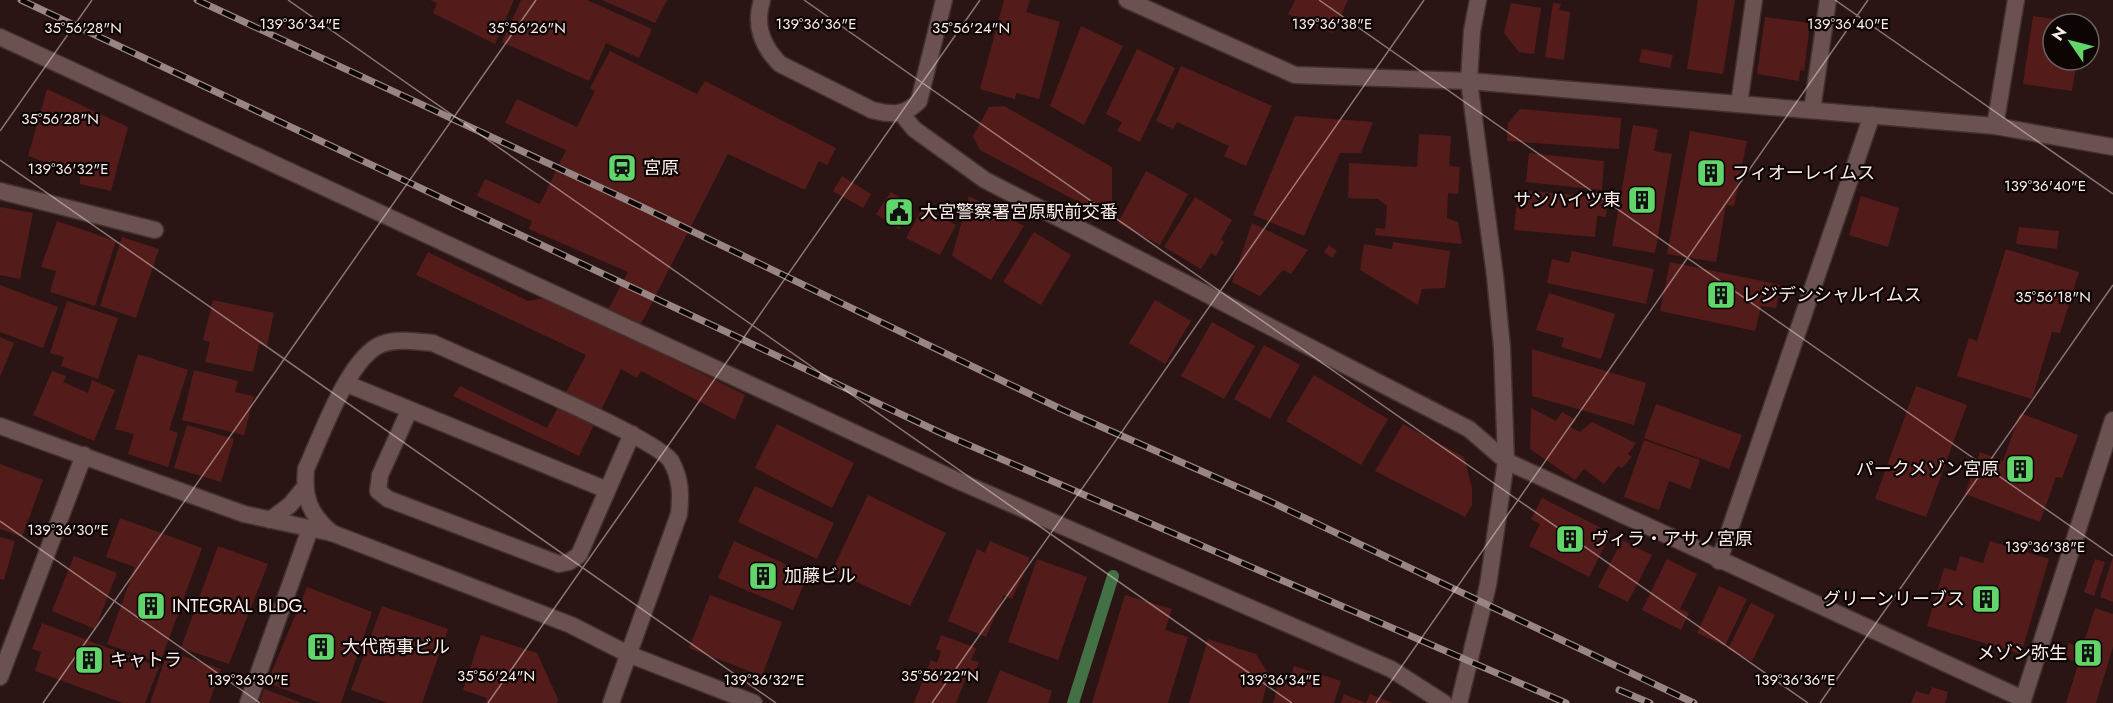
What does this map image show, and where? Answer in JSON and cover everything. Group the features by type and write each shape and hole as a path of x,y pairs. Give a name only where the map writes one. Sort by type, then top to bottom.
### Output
{"street":[{"path":"762,0 758,24 770,54 780,64 872,110 901,113 911,109 919,101 923,91 944,0"},
{"path":"1127,0 1295,75 1468,81 1995,126 2113,147"},
{"path":"1459,703 1488,585 1506,461 1502,348 1495,276 1468,81 1472,31 1478,0"},
{"path":"1739,104 1754,0"},
{"path":"1812,110 1828,0"},
{"path":"1995,126 2016,0"},
{"path":"0,37 943,474 1391,669 1444,703"},
{"path":"901,113 914,129 985,180 1469,429 1506,461 2022,701 2113,420"},
{"path":"1719,561 1872,116"},
{"path":"0,191 155,230"},
{"path":"332,533 318,522 309,508 304,488 306,469 361,359 381,344 406,340 433,343 632,434 670,460 681,488 679,514 611,703"},
{"path":"347,384 607,490"},
{"path":"409,411 380,475 378,491 388,499 559,564 569,562 579,555 632,434"},
{"path":"0,426 244,514 332,533 571,625 628,654 754,703"},
{"path":"0,677 84,456"},
{"path":"270,520 290,505 304,488"},
{"path":"248,703 310,529"}],"building":[{"path":"430,0 514,0 495,44 433,13 437,3"},
{"path":"521,0 587,0 652,29 639,58 606,43 589,81 502,42"},
{"path":"602,0 667,0 655,23"},
{"path":"1004,0 1030,0 1026,12 1060,22 1039,99 1016,93 1015,99 980,89"},
{"path":"1295,0 1348,0 1333,33 1288,14"},
{"path":"1698,0 1735,0 1723,74 1687,69"},
{"path":"1511,3 1541,8 1534,54 1519,52 1504,33"},
{"path":"1553,3 1561,4 1559,10 1570,12 1564,60 1545,57"},
{"path":"2033,16 2041,17 2041,72 2075,72 2072,91 2023,84"},
{"path":"1765,17 1810,23 1804,71 1800,70 1799,81 1757,74"},
{"path":"1081,26 1123,46 1084,125 1050,106"},
{"path":"1137,49 1175,68 1140,142 1117,131 1122,122 1106,114"},
{"path":"1642,49 1673,55 1670,68 1639,62"},
{"path":"610,51 697,94 705,81 836,148 827,165 819,161 805,190 728,154 641,324 661,334 653,349 745,395 735,420 641,371 637,378 621,369 579,456 453,396 460,386 547,428 586,355 416,275 428,252 528,301 571,294 595,306 596,302 609,308 628,272 529,229 532,221 477,196 485,179 540,204 566,150 505,123 517,99 577,127 595,91 590,88"},
{"path":"1181,66 1272,106 1246,166 1224,156 1229,146 1177,122 1173,129 1156,121"},
{"path":"47,89 128,127 111,191 80,184 80,174 28,156"},
{"path":"1004,106 1112,167 1112,201 1086,206 980,150 973,136 989,107"},
{"path":"1520,109 1621,118 1619,149 1507,141 1508,123"},
{"path":"1295,116 1373,122 1361,153 1340,153 1304,236 1253,215"},
{"name":"サンハイツ東","path":"1633,125 1658,129 1654,151 1672,154 1655,253 1612,246"},
{"name":"フィオーレイムス","path":"1690,131 1747,141 1734,206 1726,205 1716,262 1667,254"},
{"path":"1419,134 1451,136 1449,166 1460,167 1458,194 1448,193 1447,218 1458,222 1462,244 1375,235 1376,228 1385,229 1387,206 1378,199 1348,198 1349,163 1417,167"},
{"path":"1529,153 1604,161 1602,190 1526,182"},
{"path":"1146,171 1188,194 1160,245 1118,223"},
{"path":"842,176 871,194 863,208 833,191"},
{"path":"1518,190 1608,198 1606,217 1597,216 1595,237 1514,230"},
{"path":"891,192 914,206 899,229 876,214"},
{"path":"969,196 1024,226 991,280 952,256"},
{"path":"1861,196 1899,208 1888,247 1849,235"},
{"path":"1195,197 1232,220 1221,239 1224,242 1216,256 1211,253 1201,269 1164,247"},
{"path":"0,207 33,213 20,279 0,275"},
{"path":"923,207 956,225 940,255 906,238"},
{"path":"57,221 116,241 95,306 50,292 56,271 41,267"},
{"path":"1252,223 1308,250 1291,274 1283,270 1260,296 1232,282"},
{"path":"2019,227 2059,231 2057,249 2016,244"},
{"path":"1034,232 1071,255 1041,305 1003,282"},
{"path":"122,237 159,249 136,318 100,306"},
{"path":"1393,242 1450,251 1445,288 1422,289 1418,305 1360,270 1364,244 1392,249"},
{"path":"1329,245 1337,251 1332,258 1324,252"},
{"path":"2006,249 2079,272 2060,333 2052,332 2032,399 1957,376 1969,338 1977,341"},
{"path":"1572,251 1654,269 1646,304 1547,283 1552,259 1569,263"},
{"name":"レジデンシャルイムス","path":"1670,262 1781,285 1776,308 1761,306 1755,331 1660,311"},
{"path":"0,285 58,307 43,348 0,332"},
{"path":"1549,293 1615,314 1601,359 1561,347 1564,338 1536,330"},
{"path":"213,300 274,313 267,346 259,344 253,372 205,362 210,342 203,340"},
{"path":"1155,300 1191,321 1165,364 1129,343"},
{"path":"67,301 118,318 98,379 61,366 64,357 50,353"},
{"path":"1212,322 1255,346 1224,399 1181,376"},
{"path":"0,337 14,343 0,377"},
{"path":"1264,345 1300,365 1270,419 1234,399"},
{"path":"1532,349 1646,383 1634,425 1532,396"},
{"path":"138,354 188,370 169,430 178,433 168,467 128,454 134,434 115,429"},
{"path":"194,370 238,381 235,392 254,396 244,435 182,420"},
{"path":"52,371 66,376 63,382 88,393 92,380 115,390 94,441 33,415"},
{"path":"1314,375 1388,419 1361,465 1286,421"},
{"path":"1916,386 1967,405 1926,517 1875,499"},
{"path":"1656,404 1742,435 1729,469 1644,438"},
{"path":"1531,408 1556,421 1562,412 1576,420 1570,427 1580,432 1592,422 1636,443 1628,454 1632,457 1622,468 1618,466 1604,484 1584,469 1575,480 1530,449"},
{"name":"パークメゾン宮原","path":"2020,413 2078,435 2062,478 2056,477 2040,522 1965,494 1980,452 2003,461"},
{"path":"777,424 854,463 832,508 755,468"},
{"path":"1403,424 1464,457 1472,488 1472,505 1465,517 1375,471"},
{"path":"187,425 234,439 221,482 174,468"},
{"path":"1644,440 1700,460 1690,489 1669,481 1659,510 1624,497"},
{"path":"0,464 43,480 22,537 0,529"},
{"path":"755,486 834,523 817,559 738,522"},
{"path":"868,495 946,533 910,606 832,571"},
{"name":"ヴィラ・アサノ宮原","path":"1542,498 1611,533 1589,577 1529,546 1540,524 1531,519"},
{"name":"INTEGRAL BLDG.","path":"120,518 202,548 160,663 107,644 135,567 106,557"},
{"path":"0,537 15,541 4,580 0,579"},
{"path":"1622,540 1652,555 1628,602 1598,587"},
{"name":"加藤ビル","path":"734,541 808,574 793,610 718,578"},
{"path":"990,541 1030,558 1012,599 1004,595 986,637 948,621 977,549 985,553"},
{"name":"グリーンリーブス","path":"1990,541 2049,559 2021,654 1927,626 1944,568 1956,571 1960,556 1983,563"},
{"path":"218,546 268,564 229,664 181,648"},
{"path":"74,556 117,573 95,629 52,611"},
{"path":"2113,557 2113,602 2100,597"},
{"path":"1037,559 1087,577 1058,660 1008,642"},
{"path":"1667,559 1697,574 1680,609 1689,613 1681,630 1642,610"},
{"path":"2095,559 2105,562 2094,596 2084,592"},
{"path":"1719,586 1747,599 1725,646 1697,633"},
{"name":"大代商事ビル","path":"307,587 372,612 341,703 321,703 267,683"},
{"path":"710,595 782,622 762,676 689,648"},
{"path":"1125,595 1172,609 1165,630 1188,637 1168,703 1092,703"},
{"path":"1751,603 1775,615 1752,661 1728,649"},
{"path":"382,606 448,629 422,703 388,703 351,690"},
{"name":"メゾン弥生","path":"2095,608 2113,614 2113,647 2096,703 2066,703 2079,662 2064,658 2068,643 2082,648"},
{"name":"キャトラ","path":"42,623 159,667 145,703 123,703 35,671 41,652 32,649"},
{"path":"481,635 537,653 558,699 557,703 486,703 487,698 463,690"},
{"path":"941,635 976,648 971,660 979,662 972,680 966,678 956,703 914,703 931,660 937,663 941,651 936,649"},
{"path":"1208,639 1256,654 1269,675 1262,703 1189,703"},
{"path":"168,651 221,669 209,703 150,703"},
{"path":"1294,666 1341,681 1334,703 1273,703 1279,681 1289,684"},
{"path":"1000,670 1052,691 1048,703 987,703"},
{"path":"1932,687 1948,692 1945,703 1911,703 1916,691 1929,695"},
{"path":"264,689 302,703 259,703"},
{"path":"1344,694 1366,703 1341,703"},
{"path":"1370,694 1393,703 1366,703"}],"waterway":[{"path":"1073,703 1113,576"}],"railway":[{"path":"21,0 941,433 1566,703"},
{"path":"197,0 642,207 1061,409 1269,501 1694,703"},
{"path":"1619,690 1650,703"}],"place":[{"name":"宮原","path":"622,168"},
{"name":"フィオーレイムス","path":"1711,173"},
{"name":"サンハイツ東","path":"1642,200"},
{"name":"大宮警察署宮原駅前交番","path":"899,212"},
{"name":"レジデンシャルイムス","path":"1721,295"},
{"name":"パークメゾン宮原","path":"2020,469"},
{"name":"ヴィラ・アサノ宮原","path":"1570,539"},
{"name":"加藤ビル","path":"763,576"},
{"name":"グリーンリーブス","path":"1986,599"},
{"name":"INTEGRAL BLDG.","path":"151,606"},
{"name":"大代商事ビル","path":"321,647"},
{"name":"メゾン弥生","path":"2088,653"},
{"name":"キャトラ","path":"89,660"}]}
